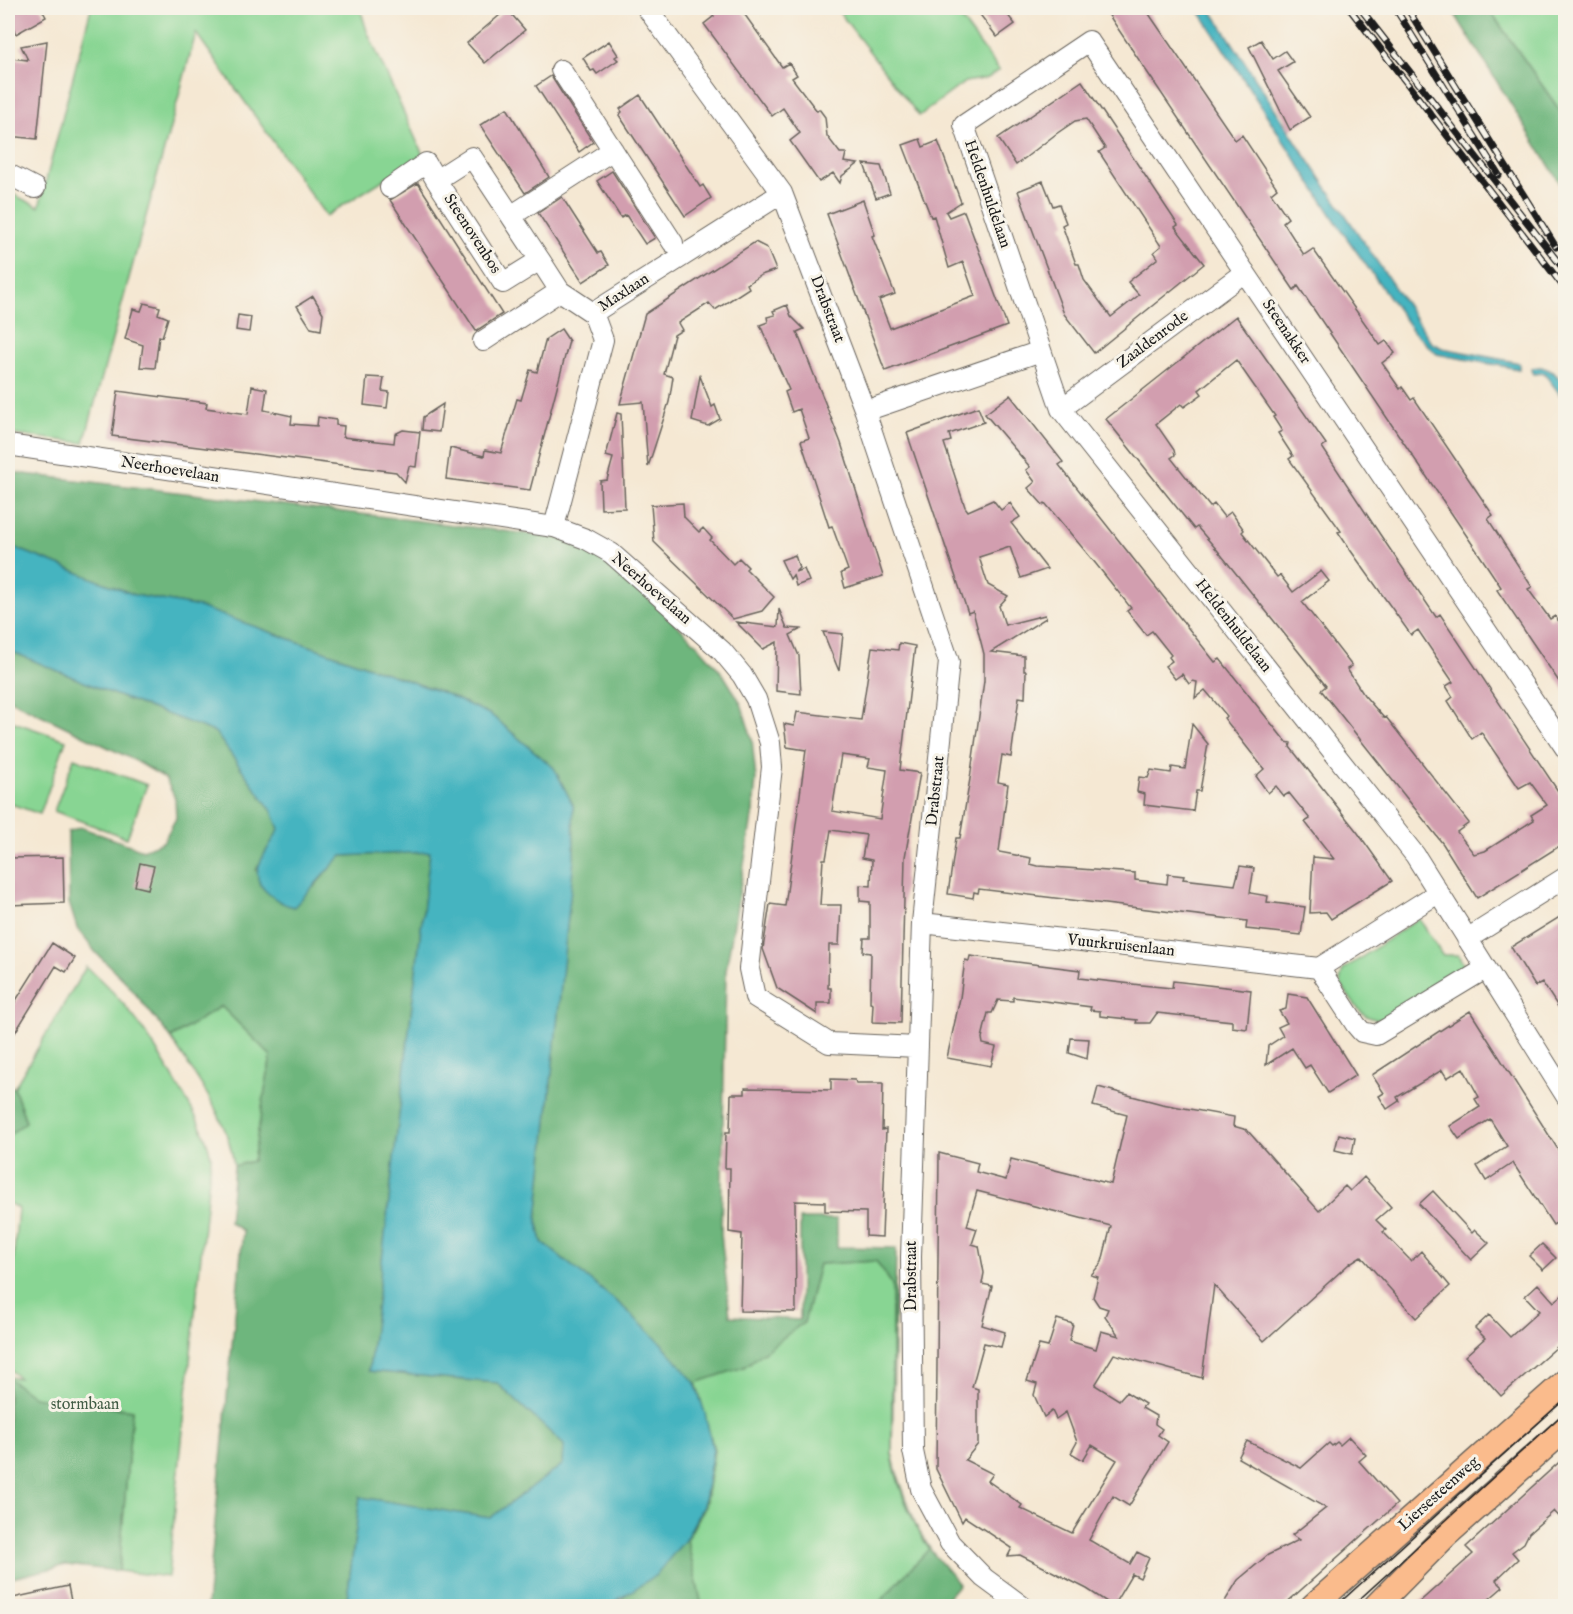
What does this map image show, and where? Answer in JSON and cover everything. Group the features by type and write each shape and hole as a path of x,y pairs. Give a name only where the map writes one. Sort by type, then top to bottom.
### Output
{"main road":[{"name":"Liersesteenweg","path":"1313,1606 1566,1381"},
{"path":"1376,1606 1444,1536 1566,1428"}],"street":[{"name":"Drabstraat","path":"647,8 782,193 865,411 949,662 922,923 911,1257 913,1451 916,1471 927,1503 950,1543 984,1578 1022,1606"},
{"name":"Steenakker","path":"964,125 1089,41 1566,749"},
{"path":"561,70 673,243"},
{"name":"Heldenhuldelaan","path":"964,125 1061,408 1415,855 1566,1096"},
{"path":"511,216 613,150"},
{"name":"Steenovenbos","path":"436,180 472,157 560,291 593,313"},
{"name":"Steenovenbos","path":"390,188 426,164 503,283 540,260"},
{"path":"8,174 35,188"},
{"name":"Maxlaan","path":"554,527 603,340 593,313 782,193"},
{"name":"Zaaldenrode","path":"1061,408 1245,272"},
{"path":"483,341 560,291"},
{"path":"865,411 1041,351"},
{"name":"Neerhoevelaan","path":"8,445 554,527 586,539 611,553 722,651 742,675 756,699 770,742 772,767 749,969 755,997 829,1043 918,1047"},
{"path":"1467,939 1566,877"},
{"path":"1438,893 1319,968 1356,1025 1362,1032 1376,1035 1485,969"},
{"name":"Vuurkruisenlaan","path":"922,923 1319,968"}],"green space":[{"path":"91,8 360,8 367,31 423,155 326,216 196,33 84,443 8,434 8,192 39,207"},
{"path":"836,8 953,8 999,70 988,78 965,82 919,116"},
{"path":"1451,8 1488,8 1565,118 1565,191"},
{"path":"1488,8 1565,8 1565,118"},
{"path":"8,472 562,538 586,546 612,565 695,642 723,674 741,703 752,739 756,779 753,812 726,970 721,1234 730,1316 800,1320 800,1219 837,1219 837,1247 896,1248 892,1453 892,1284 876,1261 819,1264 804,1322 744,1367 696,1383 714,1450 705,1505 687,1540 702,1606 608,1606 623,1599 694,1383 664,1346 622,1306 542,1242 537,1220 574,858 573,805 554,768 491,715 446,694 199,607 135,595 8,545"},
{"path":"8,650 113,694 215,732 272,811 279,829 256,870 314,887 340,856 430,852 369,1371 497,1383 564,1445 563,1464 490,1518 360,1497 346,1606 207,1606 243,1231 229,1222 234,1166 253,1161 271,1056 221,1006 171,1038 125,981 96,953 77,928 69,903 68,832 80,827 143,850 163,842 176,818 175,798 165,778 136,761 8,699"},
{"path":"8,720 66,740 40,814 8,803"},
{"path":"74,758 147,785 127,838 54,811"},
{"path":"1419,918 1442,955 1458,955 1464,965 1463,971 1389,1019 1380,1020 1366,1016 1342,986 1340,981 1343,970"},
{"name":"stormbaan","path":"86,967 114,993 148,1037 198,1120 211,1157 168,1577 119,1571 132,1410 113,1407 110,1427 8,1414 8,1377 19,1378 8,1368 8,1320 18,1208 8,1203 8,1136 26,1121 14,1088"},
{"path":"221,1006 271,1056 253,1161 234,1166 226,1131 201,1083 171,1038"},
{"path":"8,1085 14,1088 26,1122 8,1136"},
{"path":"876,1261 892,1284 892,1453 894,1466 906,1503 929,1549 876,1606 702,1606 687,1540 705,1505 714,1450 696,1382 804,1323 819,1264"},
{"name":"stormbaan","path":"8,1378 34,1397 132,1410 119,1571 66,1565 8,1579"},
{"path":"892,1453 916,1527 901,1491 894,1466"},
{"path":"919,1531 932,1552 959,1584 940,1606 876,1606 929,1549"}],"water":[{"path":"1197,8 1210,8 1303,152 1432,343 1442,348 1519,363 1519,369 1437,354 1413,331 1344,234"},
{"path":"1541,367 1560,379 1565,401 1544,373 1533,374 1532,368"},
{"path":"8,545 135,595 199,607 446,694 491,715 554,768 573,805 574,858 537,1219 542,1242 622,1306 664,1346 695,1383 705,1413 713,1450 703,1506 685,1540 655,1576 608,1606 346,1606 360,1497 490,1518 563,1464 564,1445 497,1383 369,1371 430,852 341,856 294,907 272,896 261,886 258,871 279,829 272,811 215,732 113,694 8,650"}],"building":[{"path":"8,8 41,8 46,17 16,34 8,17"},
{"path":"708,8 740,8 782,67 789,63 797,75 792,78 817,111 819,109 825,117 827,136 840,153 846,153 844,162 858,164 842,176 840,183 833,173 819,182 790,141 800,133 783,108 772,116 704,24 714,16"},
{"path":"975,8 1002,8 1015,24 997,37"},
{"path":"1104,8 1145,8 1235,140 1242,135 1277,188 1271,193 1288,218 1283,222 1304,255 1313,249 1380,345 1386,341 1395,353 1382,363 1400,389 1402,387 1411,400 1414,398 1493,515 1488,519 1532,587 1528,589 1550,619 1555,616 1566,631 1566,692 1497,590 1501,587 1298,286 1294,290"},
{"path":"507,9 525,30 485,63 467,43"},
{"path":"1261,40 1273,59 1285,51 1293,62 1278,71 1310,117 1290,130 1249,47"},
{"path":"47,41 37,139 8,136 11,58 28,60 21,46"},
{"path":"609,41 618,55 615,57 618,60 597,74 594,70 591,71 583,58"},
{"path":"551,76 593,142 579,152 536,86"},
{"path":"1082,81 1178,225 1175,227 1204,264 1094,353 1064,314 1018,191 1043,181 1053,206 1059,204 1066,223 1062,225 1084,280 1111,317 1139,295 1128,282 1158,258 1154,252 1161,246 1099,152 1105,148 1086,119 1075,121 1016,165 998,138"},
{"path":"640,95 700,187 703,185 711,198 685,216 619,115 622,112 620,109"},
{"path":"507,108 549,177 525,193 480,125"},
{"path":"920,139 923,147 938,141 961,202 946,212 949,217 964,211 1007,326 885,371 827,214 863,200 875,235 872,236 895,294 879,300 890,328 975,296 963,262 949,268 934,216 931,217 903,145"},
{"path":"864,164 881,166 890,193 876,198"},
{"path":"612,171 655,238 645,244 626,215 621,218 597,181"},
{"path":"418,183 502,314 476,331 390,200"},
{"path":"562,197 598,253 601,252 609,265 583,282 538,213"},
{"path":"755,242 767,248 776,270 761,275 747,284 749,288 715,310 709,303 678,323 682,330 674,335 664,374 673,377 669,402 648,467 643,402 620,404 645,314"},
{"path":"313,296 323,313 321,330 311,328 297,306"},
{"path":"144,303 160,307 158,314 168,318 162,337 159,336 155,368 140,367 143,345 125,339 133,309 141,311"},
{"path":"787,305 791,316 804,329 797,332 841,443 883,576 845,588 841,573 848,570 832,526 829,527 801,441 809,438 799,409 792,412 785,392 789,390 760,325 768,322 767,317 775,315 773,311"},
{"path":"238,315 251,317 249,332 236,330"},
{"path":"1236,316 1326,444 1322,447 1381,536 1436,617 1440,614 1566,803 1566,842 1477,898 1443,844 1321,690 1326,686 1218,551 1197,527 1194,529 1106,419","holes":["1236,360 1275,416 1273,417 1282,431 1278,433 1293,456 1289,459 1411,635 1418,630 1453,682 1446,686 1453,697 1448,701 1472,739 1481,732 1519,788 1530,782 1547,805 1531,815 1534,820 1485,851 1474,854 1457,832 1469,823 1386,717 1384,718 1364,695 1347,669 1352,666 1302,602 1329,581 1321,571 1293,592 1280,575 1277,577 1242,532 1244,530 1231,512 1224,517 1214,504 1210,507 1171,458 1175,455 1174,450 1156,424 1181,404 1184,407 1202,394 1199,390"]},
{"path":"561,329 569,341 530,490 446,479 450,448 484,456 485,450 501,453 517,399 521,400 530,370 537,372 546,339"},
{"path":"700,376 712,407 715,405 720,419 708,426 692,421"},
{"path":"367,377 384,378 382,391 389,392 387,408 364,405"},
{"path":"252,386 267,389 264,410 292,416 291,424 317,426 318,417 336,420 336,425 344,426 343,437 394,443 395,434 403,430 420,432 416,467 409,466 405,482 396,472 112,436 118,391 207,403 206,408 248,414"},
{"path":"1010,395 1063,462 1059,465 1215,662 1220,659 1286,742 1291,743 1290,747 1358,833 1392,881 1331,919 1326,912 1310,913 1313,857 1334,859 1305,822 1310,819 1289,793 1284,796 1276,786 1268,793 1256,776 1264,769 1224,718 1227,716 1205,690 1195,698 1197,682 1193,681 1189,684 1182,674 1175,679 1165,666 1172,661 1169,657 1171,655 1152,631 1146,635 1127,611 1131,608 1096,564 1045,503 1043,505 1028,488 1035,482 1026,470 1030,467 985,414"},
{"path":"443,404 439,432 422,430 423,417"},
{"path":"978,407 984,422 949,434 951,441 944,443 965,507 968,511 993,500 1001,510 1010,503 1020,517 1011,523 1047,569 1021,578 1010,547 979,557 988,585 1008,596 999,606 1005,625 1045,615 1046,618 991,652 1024,656 1024,671 1026,671 1025,698 1019,697 1011,757 1002,755 998,782 1008,784 999,852 1031,858 1030,864 1038,866 1135,873 1135,880 1167,884 1168,874 1184,876 1183,879 1235,885 1240,866 1254,868 1250,893 1268,896 1267,902 1305,907 1301,935 1246,929 1247,921 979,889 978,893 974,892 973,898 948,894 956,838 960,838 970,779 984,681 984,654 973,611 968,613 907,433"},
{"path":"617,413 621,414 625,508 601,509 600,481 607,480 613,458 606,456"},
{"path":"683,503 684,517 699,532 703,528 712,538 710,540 733,564 739,558 748,567 746,569 774,597 762,611 733,619 654,542 651,505"},
{"path":"795,555 799,568 795,572 804,569 809,581 796,586 793,575 790,579 781,560"},
{"path":"779,609 787,628 801,629 790,635 799,656 801,694 776,691 777,642 763,649 736,622 778,627"},
{"path":"823,632 843,634 839,671"},
{"path":"899,643 915,646 900,770 920,773 905,857 901,1023 872,1022 871,953 863,952 864,938 870,938 870,902 860,901 860,885 871,886 872,860 862,858 866,835 831,830 826,859 823,859 820,905 841,905 839,945 829,945 828,988 831,988 831,1003 817,1003 817,1014 777,988 763,949 770,904 785,906 806,750 787,747 784,724 794,726 797,712 861,720 872,647 898,650","holes":["841,755 870,759 868,767 887,770 880,819 832,811"]},
{"path":"1192,724 1208,744 1200,791 1196,791 1193,811 1144,805 1145,794 1137,792 1139,777 1148,778 1151,770 1171,773 1172,767 1185,769"},
{"path":"63,857 64,903 8,905 8,858"},
{"path":"140,863 154,866 148,889 135,886"},
{"path":"1566,913 1566,1019 1542,982 1535,986 1511,947"},
{"path":"52,943 75,958 66,972 56,966 8,1044 8,1013"},
{"path":"970,956 1080,970 1079,978 1172,988 1173,981 1251,990 1247,1029 1232,1027 1232,1021 1157,1013 1150,1023 1136,1023 1137,1020 1100,1016 1100,1011 1090,1010 1091,1007 1013,997 1013,1001 998,1000 992,1013 988,1013 982,1038 983,1044 996,1047 991,1066 947,1058 960,998 965,960 969,961"},
{"path":"1288,994 1307,997 1356,1075 1328,1093 1310,1065 1305,1068 1292,1048 1266,1065 1268,1046 1283,1036 1278,1027 1287,1023 1279,1011 1286,1009"},
{"path":"1470,1011 1566,1162 1566,1217 1553,1225 1513,1163 1486,1181 1477,1166 1507,1146 1490,1119 1459,1139 1450,1126 1480,1107 1475,1099 1479,1097 1463,1068 1447,1078 1442,1070 1397,1097 1399,1101 1387,1109 1379,1096 1384,1093 1372,1075"},
{"path":"1071,1038 1089,1039 1087,1059 1069,1053"},
{"path":"831,1079 855,1080 856,1083 883,1083 882,1130 886,1129 882,1237 866,1236 866,1212 825,1211 825,1202 795,1201 796,1312 740,1311 742,1234 729,1232 730,1168 725,1168 726,1132 730,1132 731,1094 745,1094 745,1088 831,1090"},
{"path":"1098,1087 1162,1104 1234,1117 1233,1126 1247,1130 1319,1211 1345,1186 1350,1191 1364,1177 1391,1207 1376,1220 1386,1230 1383,1232 1411,1261 1421,1251 1450,1286 1416,1318 1361,1256 1350,1263 1264,1341 1214,1285 1202,1378 1114,1354 1095,1385 1119,1400 1126,1392 1145,1404 1142,1408 1156,1416 1155,1424 1162,1429 1158,1435 1168,1442 1129,1506 1113,1496 1089,1540 1130,1564 1137,1552 1149,1558 1140,1578 1132,1574 1113,1606 1087,1589 1020,1555 1008,1556 1012,1548 965,1517 962,1522 936,1469 939,1153 978,1163 976,1172 1006,1180 1011,1159 1111,1184 1127,1115 1093,1106","holes":["977,1191 1111,1226 1102,1262 1091,1275 1098,1277 1093,1297 1099,1306 1108,1309 1105,1316 1119,1336 1101,1331 1096,1349 1069,1341 1073,1324 1057,1319 1048,1347 1039,1345 1027,1381 1037,1384 1034,1395 1044,1417 1052,1411 1056,1419 1066,1412 1077,1442 1071,1453 1083,1460 1092,1445 1117,1460 1072,1533 1020,1508 1022,1505 988,1481 993,1474 965,1460 978,1444 978,1389 972,1387 984,1343 1001,1347 1005,1332 982,1325 992,1286 982,1284 984,1273 979,1246 972,1244 977,1229 967,1226"]},
{"path":"1339,1134 1355,1138 1352,1154 1335,1150"},
{"path":"1433,1191 1472,1233 1475,1230 1489,1243 1471,1260 1419,1204"},
{"path":"1542,1244 1556,1258 1543,1270 1529,1256"},
{"path":"1538,1284 1554,1302 1566,1292 1566,1339 1501,1396 1465,1356 1485,1338 1475,1328 1489,1315 1510,1337 1539,1311 1525,1296"},
{"path":"1349,1437 1366,1455 1359,1461 1397,1504 1283,1606 1222,1606 1238,1580 1268,1555 1299,1540 1292,1535 1326,1508 1238,1458 1247,1441 1301,1468 1329,1443 1332,1446 1337,1442 1340,1445"},
{"path":"1566,1456 1566,1524 1554,1511 1529,1533 1524,1543 1512,1552 1518,1559 1496,1580 1503,1587 1481,1606 1415,1606 1473,1554 1466,1547"},
{"path":"68,1586 72,1606 8,1606 8,1599"}],"tram line":[{"path":"1336,1606 1566,1398"},
{"path":"1352,1606 1566,1411"}],"railway":[{"path":"1349,8 1566,290"},
{"path":"1360,8 1566,272"},
{"path":"1395,8 1499,175"},
{"path":"1407,8 1556,247"}]}
